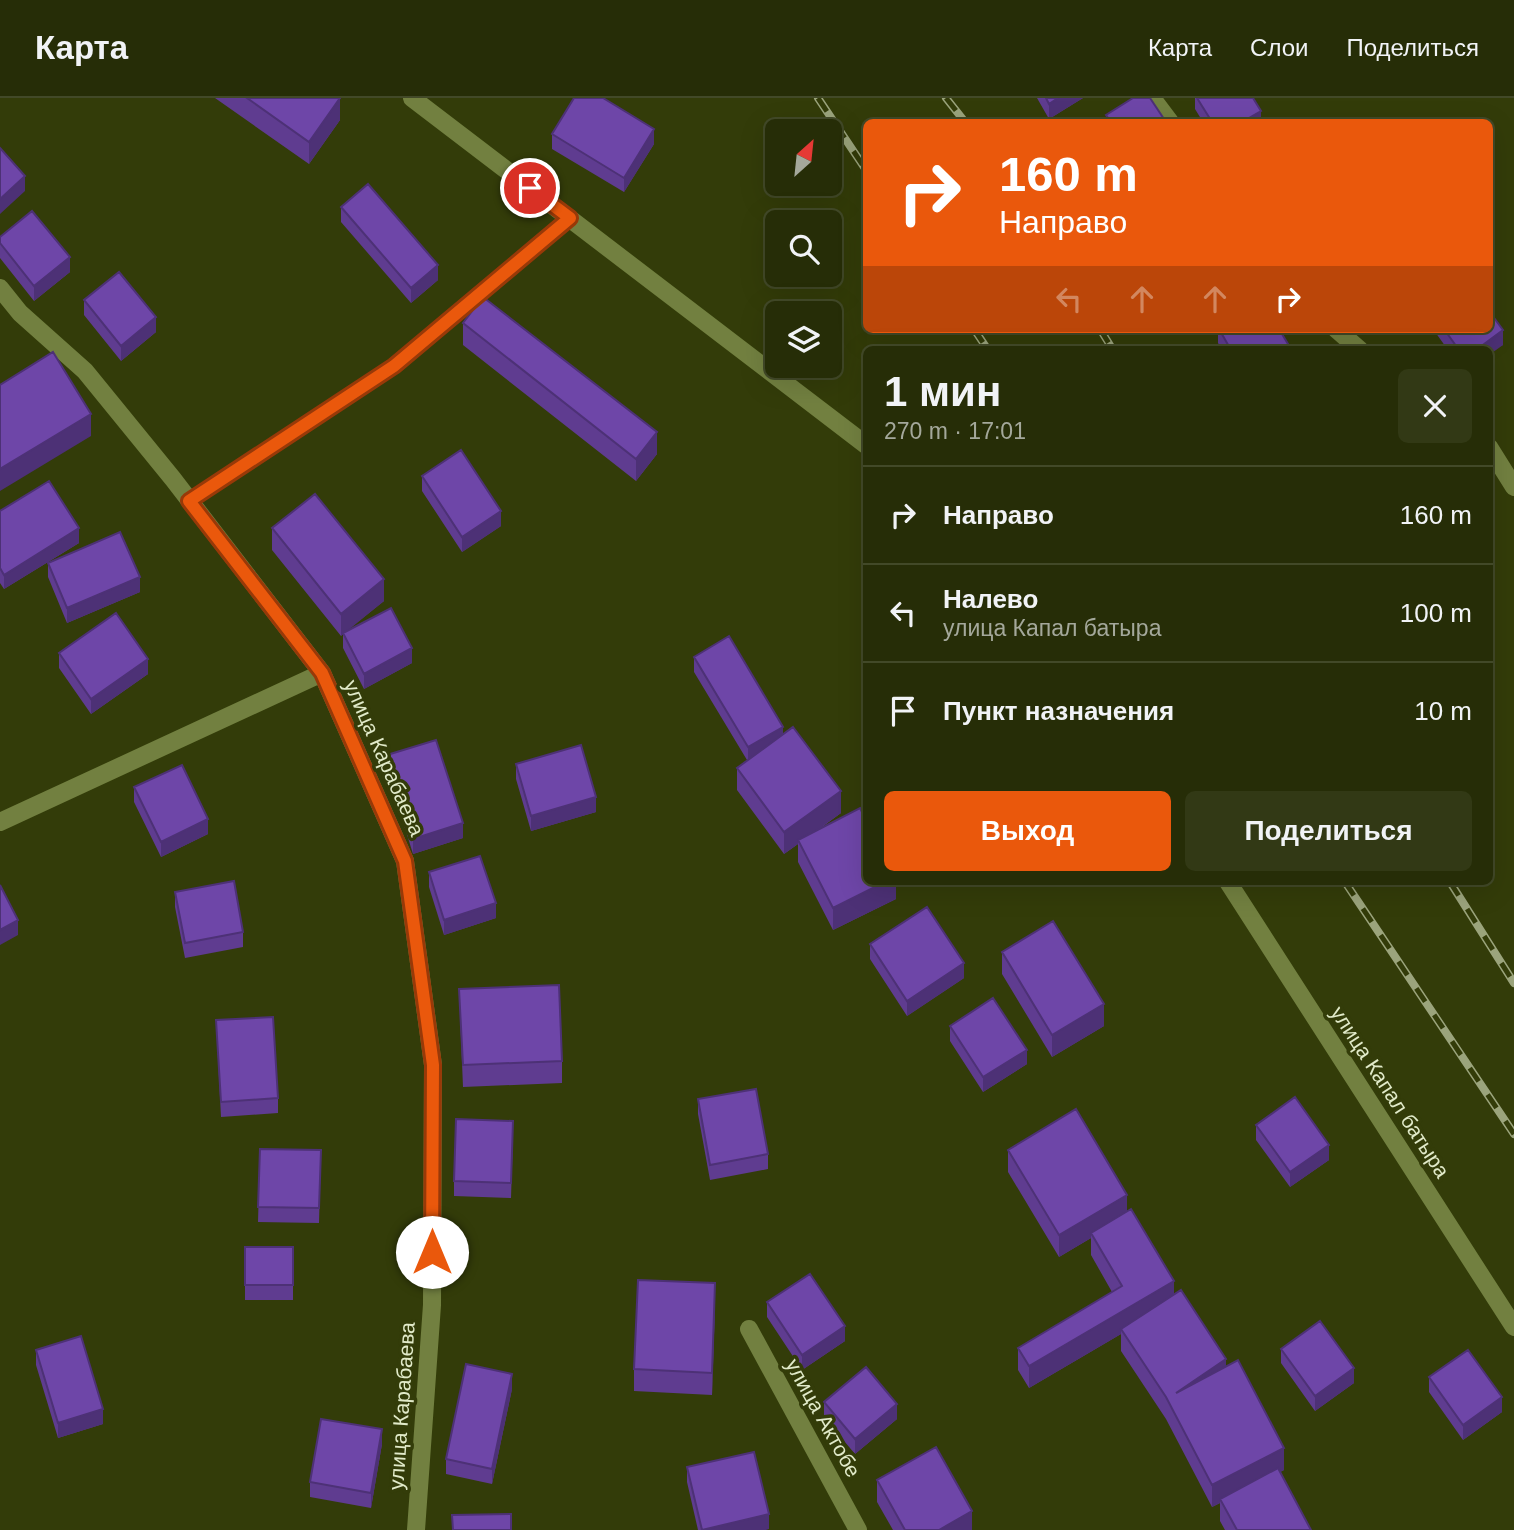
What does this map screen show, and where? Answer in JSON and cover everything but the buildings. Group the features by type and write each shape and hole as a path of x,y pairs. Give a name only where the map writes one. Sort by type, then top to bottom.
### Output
{"street":[{"path":"412,98 863,443"},
{"path":"1152,98 1168,119"},
{"name":"улица Карабаева","path":"0,288 20,313 85,371 322,673 405,861 433,1065 432,1305 416,1530"},
{"path":"1341,333 1355,346"},
{"path":"1493,453 1514,487"},
{"path":"0,822 322,673"},
{"name":"улица Капал батыра","path":"1230,885 1514,1327"},
{"name":"улица Актобе","path":"748,1329 858,1530"}],"lane":[{"path":"189,501 394,366 570,218"}],"railway":[{"path":"818,98 863,166"},
{"path":"946,98 963,119"},
{"path":"977,333 985,346"},
{"path":"1102,333 1111,346"},
{"path":"1347,885 1514,1134"},
{"path":"1452,885 1514,983"}],"route":[{"path":"432,1252 433,1065 405,861 322,673 189,501 394,366 570,218 530,188"}]}
